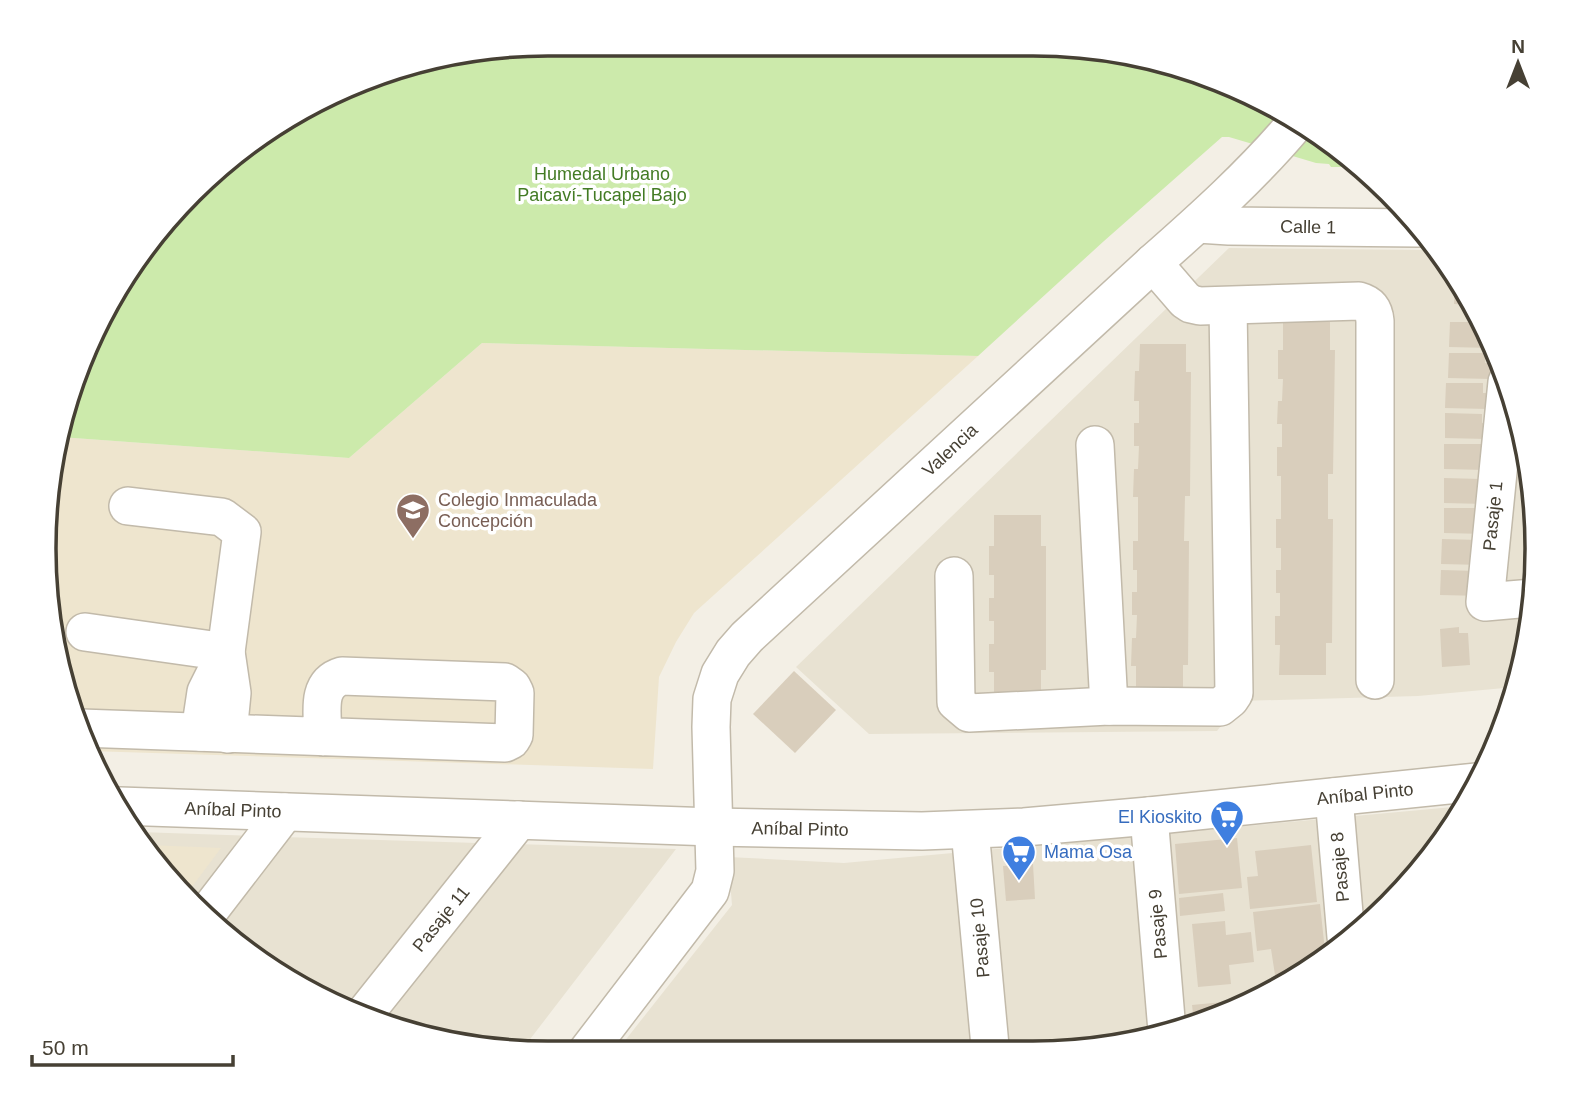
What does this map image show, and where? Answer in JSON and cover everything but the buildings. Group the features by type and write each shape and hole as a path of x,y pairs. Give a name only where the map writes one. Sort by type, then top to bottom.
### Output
{"street":[{"name":"Valencia","path":"594,1041 710,891 715,871 712,699 720,674 733,653 747,637 1198,223 1265,159 1291,129"},
{"name":"Calle 1","path":"1198,223 1230,226 1406,228"},
{"path":"1153,262 1191,304 1228,306 1359,301 1366,303 1375,314 1376,680"},
{"path":"954,576 956,702 969,713 1109,706 1220,707 1230,699 1234,692 1228,306"},
{"name":"Pasaje 1","path":"1504,406 1471,604 1522,599"},
{"path":"1095,444 1109,706"},
{"path":"128,506 222,517 242,531 226,652 232,692 214,733"},
{"path":"85,632 226,652"},
{"path":"90,728 323,737 505,743 514,735 515,692 505,682 342,676 332,679 323,694 323,737"},
{"name":"Aníbal Pinto","path":"129,806 713,827 970,830 1149,816 1465,783"},
{"name":"Pasaje 8","path":"1334,797 1345,928"},
{"path":"212,908 285,812"},
{"name":"Pasaje 9","path":"1149,816 1166,1022"},
{"name":"Pasaje 11","path":"370,1008 519,820"},
{"name":"Pasaje 10","path":"970,830 990,1041"}],"shaded area":[{"path":"1229,248 1424,250 1459,302 1488,360 1499,390 1516,452 1521,484 1524,581 1516,645 1505,688 1418,696 1240,701 1217,731 869,734 796,667"},
{"name":"Colegio Inmaculada Concepción","path":"482,343 978,356 694,613 659,677 653,769 100,751 73,676 60,613 57,516 69,438 349,458"},
{"path":"1451,807 1403,873 1381,897 1332,939 1279,975 1250,990 1221,1004 1160,1024 1129,1032 1065,1040 625,1041 732,905 728,857 844,863"},
{"path":"146,832 676,849 529,1040 516,1040 452,1032 390,1015 360,1004 302,975 249,939 200,897"},
{"path":"156,845 221,848 191,888"}],"green space":[{"name":"Humedal Urbano Paicaví-Tucapel Bajo","path":"516,57 1065,57 1129,65 1221,93 1279,122 1343,167 1331,167 1329,164 1316,163 1222,137 978,356 482,343 349,458 69,438 82,390 107,331 139,275 178,224 224,178 275,139 331,107 390,82 452,65"}],"place":[{"name":"Colegio Inmaculada Concepción","path":"413,540"},
{"name":"El Kioskito","path":"1227,847"},
{"name":"Mama Osa","path":"1019,882"}]}
